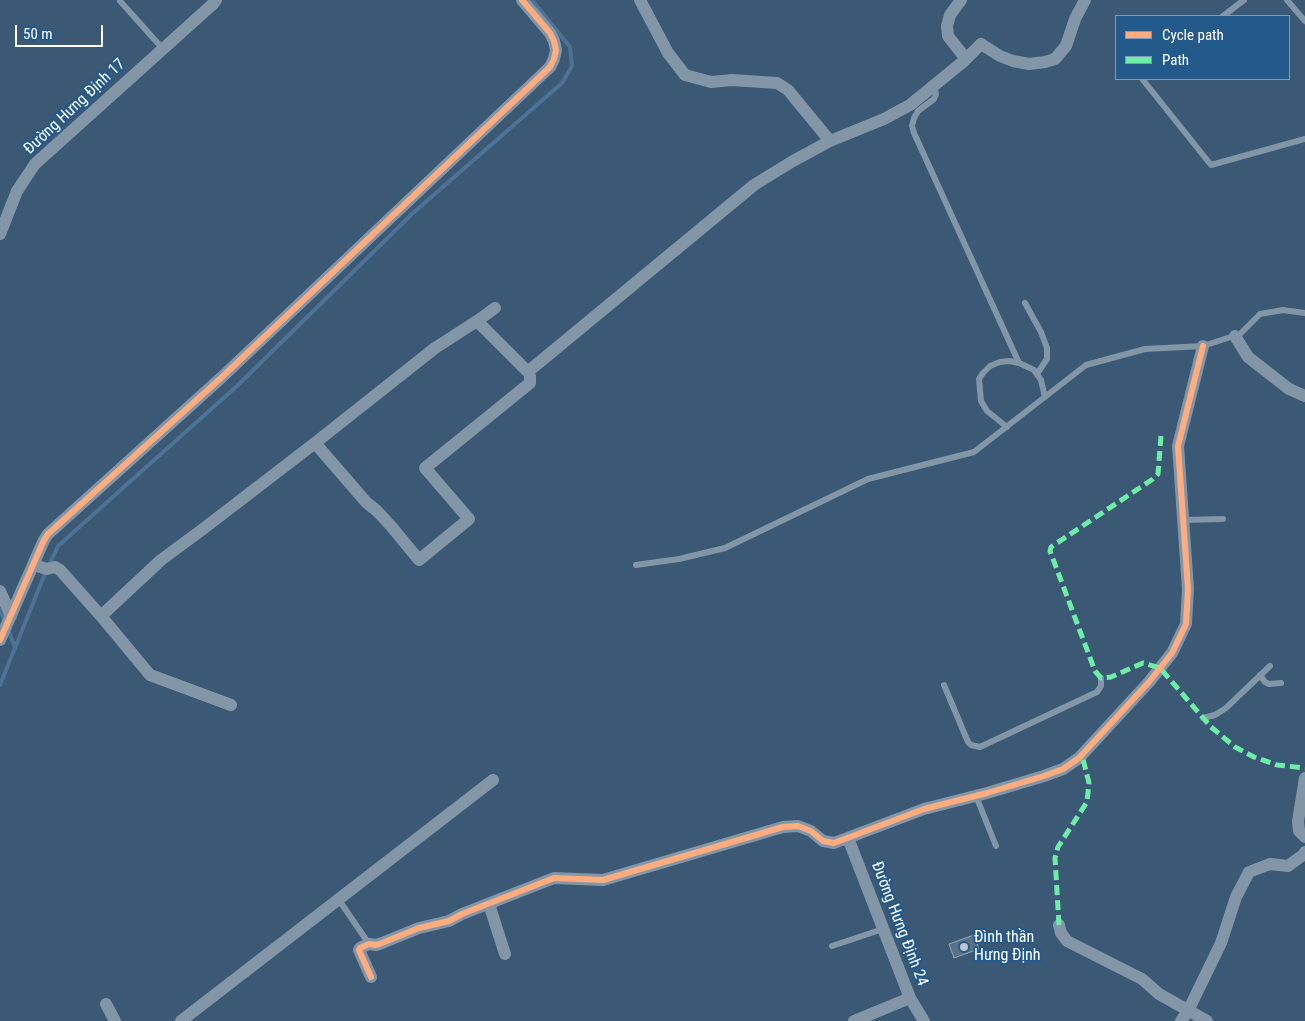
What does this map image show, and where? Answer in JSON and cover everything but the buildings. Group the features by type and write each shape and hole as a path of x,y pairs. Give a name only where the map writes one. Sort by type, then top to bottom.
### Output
{"street":[{"name":"Đường Hưng Định 17","path":"0,234 5,206 35,164 216,0"},
{"path":"0,640 38,566 44,540 48,534 222,378 550,67 556,50 554,41 550,33 522,0"},
{"path":"640,0 668,53 686,75 711,82 732,80 777,83 788,90 830,141"},
{"path":"961,0 950,15 947,26 948,36 966,59"},
{"path":"529,373 754,185 793,160 830,141 884,119 910,105 966,59 981,44 1000,56 1021,63 1029,64 1055,59 1066,46 1075,19 1085,0"},
{"path":"101,616 160,560 315,443 434,348 495,308"},
{"path":"315,443 366,502 391,526 418,560 469,520 425,468 530,383 529,373 477,321"},
{"path":"1235,336 1248,357 1289,389 1305,396"},
{"path":"371,977 359,950 369,944 378,945 419,928 442,924 462,914 554,878 603,880 782,827 798,826 811,831 823,841 834,843 924,809 1044,776 1063,769 1079,758 1149,682 1172,653 1186,624 1188,607 1178,446 1203,346"},
{"path":"38,566 56,567 60,570 150,675 231,705"},
{"path":"0,590 11,616"},
{"path":"1305,778 1298,821 1299,831 1305,837"},
{"path":"181,1021 493,780"},
{"name":"Đường Hưng Định 24","path":"848,838 910,998 924,1021"},
{"path":"1185,1016 1221,943 1236,898 1249,872 1270,864 1288,866 1303,856 1305,852"},
{"path":"489,904 505,954"},
{"path":"1059,925 1061,933 1067,941 1142,979 1185,1016 1207,1021"},
{"path":"854,1021 910,998"},
{"path":"106,1004 115,1021"}],"lane":[{"path":"1224,15 1244,0"},
{"path":"1287,0 1305,21"},
{"path":"120,1 163,49"},
{"path":"1145,80 1210,165 1305,139"},
{"path":"934,85 936,94 934,99 918,111 914,118 912,126 914,133 1019,363"},
{"path":"1025,303 1041,332 1047,348 1047,359 1037,374"},
{"path":"636,565 679,559 725,548 868,479 974,452 1086,365 1145,348 1203,346 1240,334 1260,314 1283,310 1305,312"},
{"path":"1007,427 987,411 981,401 979,379 990,366 1008,361 1019,363 1034,370 1042,380 1045,398"},
{"path":"1183,520 1223,520"},
{"path":"1203,718 1215,715 1226,708 1270,666"},
{"path":"1260,676 1269,684 1281,683"},
{"path":"944,685 968,742 971,745 980,747 1097,692 1101,686 1101,678"},
{"path":"976,796 996,846"},
{"path":"339,900 369,944"},
{"path":"832,946 884,928"}],"waterway":[{"path":"49,565 58,546 237,386 413,213 562,83 572,66 570,47 532,0"},
{"path":"0,685 46,571"},
{"path":"0,610 5,622"},
{"path":"8,630 15,647"}],"marked path":[{"path":"1161,436 1158,474 1051,547 1050,551 1095,671 1101,678 1111,677 1143,663 1160,668 1211,727 1235,747 1254,757 1277,765 1305,768"},
{"path":"1059,925 1055,858 1058,847 1087,802 1089,783 1082,755"}],"cycle path":[{"path":"0,640 48,534 222,377 550,67 556,50 554,41 550,33 522,0"},
{"path":"371,977 359,950 360,948 369,944 376,945 382,943 419,928 449,921 462,914 554,878 603,880 783,827 798,826 811,831 823,841 834,843 924,809 1044,776 1063,769 1079,758 1149,682 1172,653 1186,624 1188,589 1178,446 1203,346"}],"place":[{"name":"Đình thần Hưng Định","path":"964,947"}]}
